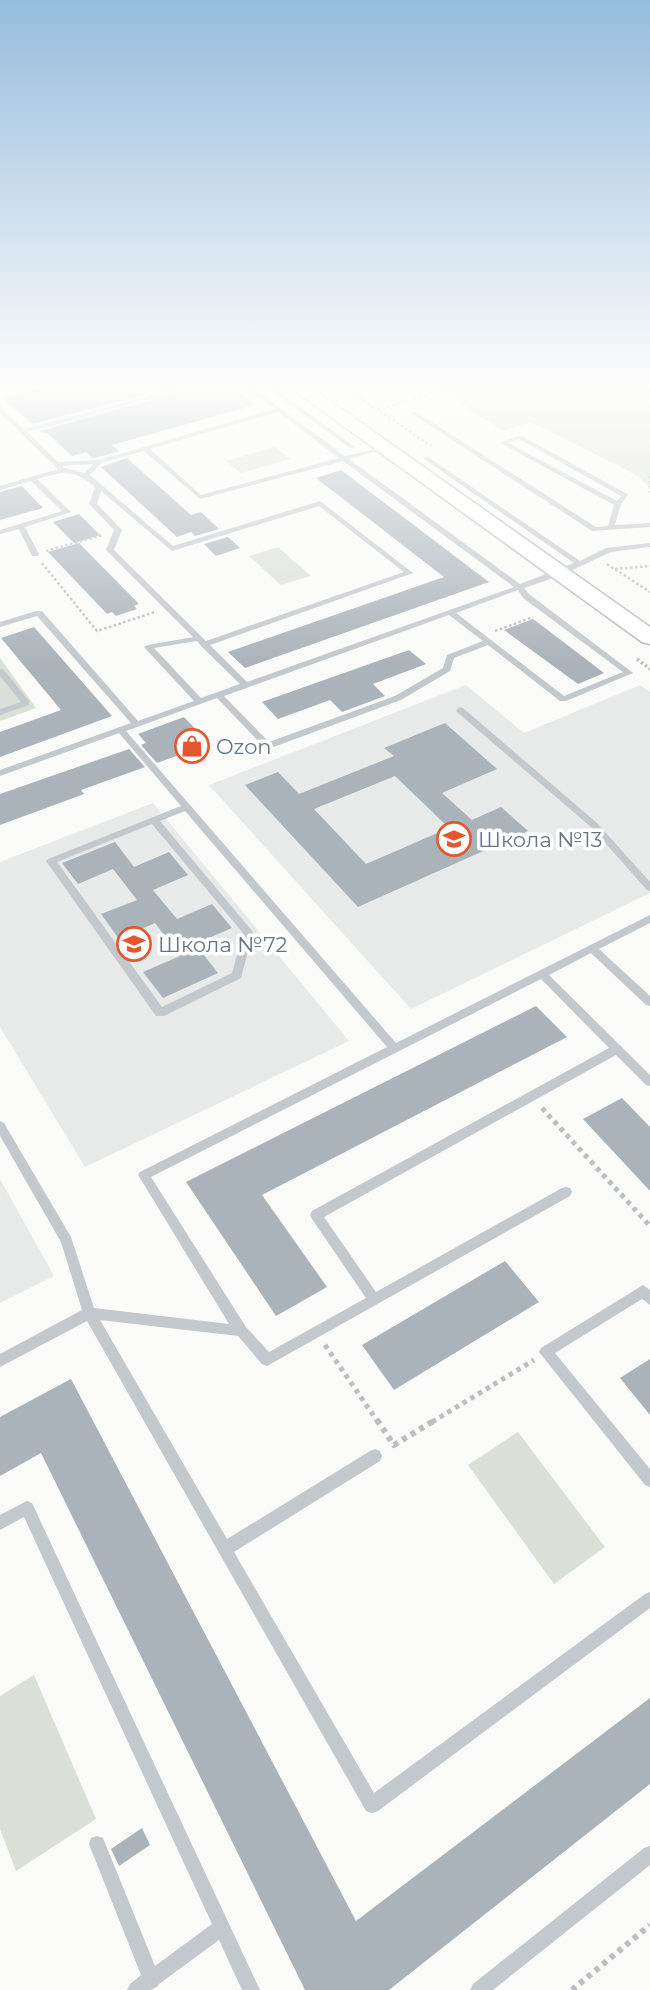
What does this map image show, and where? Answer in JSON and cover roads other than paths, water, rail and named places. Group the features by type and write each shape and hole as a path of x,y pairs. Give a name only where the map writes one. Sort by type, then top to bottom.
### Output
{"street":[{"path":"431,479 568,568 650,637"}],"lane":[{"path":"0,488 33,479 67,512 0,531"},
{"path":"91,479 172,550 320,503 409,573 201,641 148,647 199,701"},
{"path":"179,479 200,497 267,479"},
{"path":"372,479 519,587 547,612 629,673 564,699 450,612"},
{"path":"453,479 568,568"},
{"path":"516,479 595,530 609,550"},
{"path":"571,479 618,504"},
{"path":"596,479 625,495 618,504 611,528"},
{"path":"99,486 93,504 117,531 110,550 245,684"},
{"path":"595,530 650,525"},
{"path":"21,526 35,555"},
{"path":"0,773 519,587 609,550 650,545"},
{"path":"0,625 39,613 136,724"},
{"path":"218,694 268,746 398,698 447,669 450,657 485,639"},
{"path":"0,671 26,703 0,712"},
{"path":"460,710 594,825 650,888"},
{"path":"120,730 395,1049"},
{"path":"154,820 248,932 237,975 160,1013 51,861 154,820 187,807"},
{"path":"566,1192 267,1360 241,1331 144,1175 650,919"},
{"path":"592,948 650,1003"},
{"path":"542,974 650,1082"},
{"path":"374,1300 316,1215 617,1049"},
{"path":"0,1126 67,1241 89,1313 372,1805 650,1599"},
{"path":"650,1299 643,1291 546,1352 650,1480"},
{"path":"0,1361 89,1313 241,1331"},
{"path":"225,1549 375,1457"},
{"path":"0,1523 27,1508 251,1990"},
{"path":"96,1844 152,1980"},
{"path":"479,1990 650,1854"},
{"path":"136,1990 222,1927"}],"place":[{"name":"Ozon","path":"192,746"},
{"name":"Школа №13","path":"454,839"},
{"name":"Школа №72","path":"134,944"}]}
